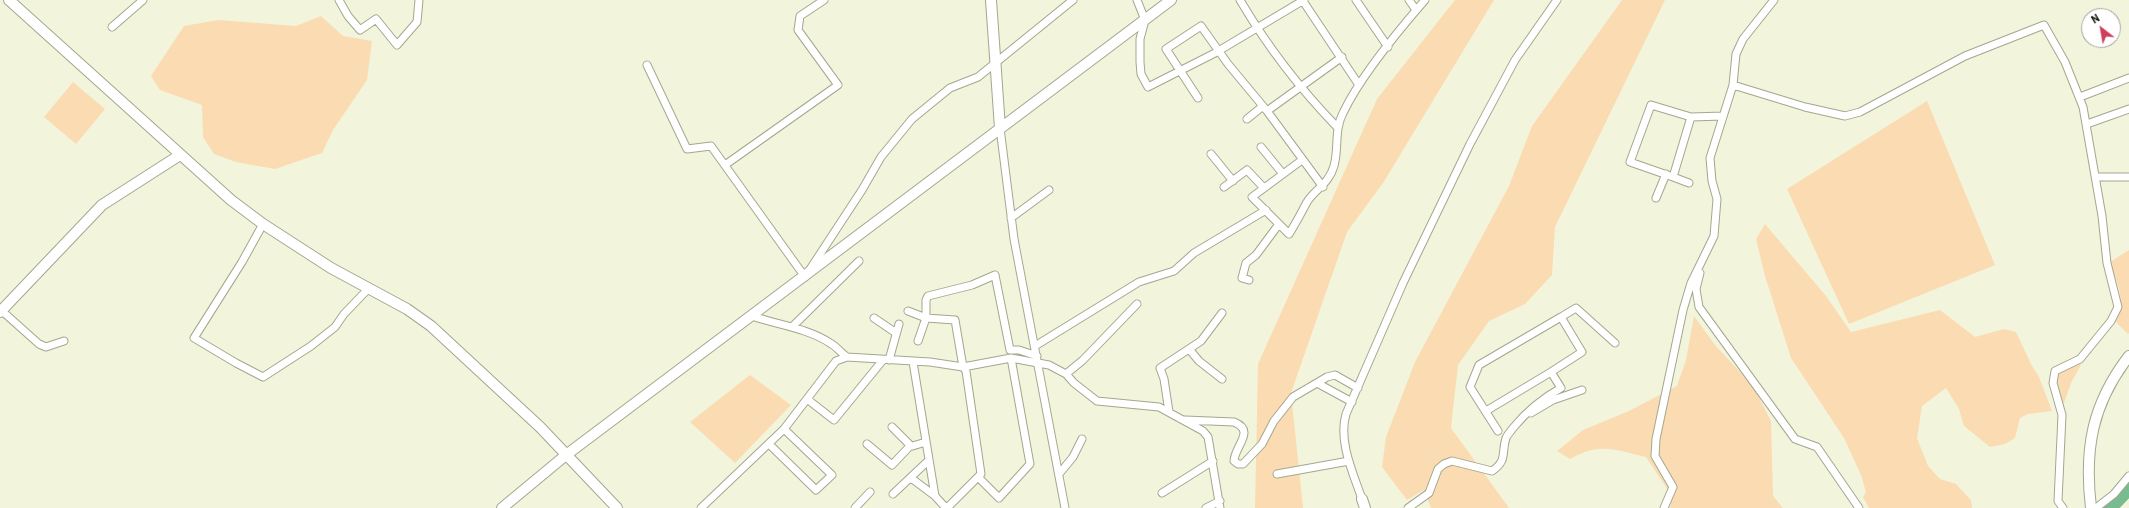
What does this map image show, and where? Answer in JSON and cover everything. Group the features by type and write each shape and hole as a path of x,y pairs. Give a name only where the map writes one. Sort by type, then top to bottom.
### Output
{"street":[{"path":"9,0 231,200 263,224 332,268 407,309 431,326 510,399 617,508"},
{"path":"112,27 142,0"},
{"path":"339,0 348,16 360,30 376,19 398,45 417,22 419,0"},
{"path":"725,165 838,85 798,30 800,16 824,0"},
{"path":"991,0 1000,128 1011,218 1065,508"},
{"path":"805,277 862,190 880,157 912,119 950,88 974,79 996,63 1073,0"},
{"path":"1137,0 1145,20 1140,39 1140,62 1141,74 1148,87 1219,51 1304,0 1359,85"},
{"path":"502,508 566,455 805,277 1171,0"},
{"path":"1240,0 1256,28 1302,86 1338,128"},
{"path":"1356,0 1388,47"},
{"path":"1409,0 1416,10"},
{"path":"1302,160 1252,197 1289,234 1298,222 1308,201 1323,187 1335,163 1338,152 1338,128 1342,113 1359,85 1425,0"},
{"path":"1363,503 1349,461 1343,424 1403,283 1470,144 1515,60 1556,0"},
{"path":"1664,508 1673,487 1655,456 1656,439 1683,310 1691,283 1703,262 1714,236 1717,199 1712,181 1710,158 1733,85 1736,54 1743,39 1774,0"},
{"path":"1733,85 1805,107 1845,116 1860,112 1965,56 2044,25 2065,62 2080,97 2087,124 2096,177 2107,263 2118,306 2111,321 2080,359 2055,370 2053,382 2062,415 2058,501 2063,508"},
{"path":"1198,98 1166,49 1201,26 1323,187"},
{"path":"1248,119 1302,86 1342,57"},
{"path":"647,65 687,149 712,146 805,277"},
{"path":"2080,97 2129,78"},
{"path":"1689,183 1630,162 1650,105 1691,116 1723,116"},
{"path":"2087,124 2129,109"},
{"path":"1656,198 1670,175 1691,116"},
{"path":"1261,147 1283,174"},
{"path":"1211,154 1233,181"},
{"path":"64,341 46,347 39,344 1,311 102,205 180,155"},
{"path":"1224,187 1247,170 1264,188"},
{"path":"2096,177 2129,178"},
{"path":"1011,218 1049,190"},
{"path":"1035,346 1139,282 1174,271 1194,253 1266,210"},
{"path":"263,224 242,262 194,338 236,364 263,377 311,346 335,327 344,314 368,289"},
{"path":"1243,278 1246,263 1256,256 1279,224"},
{"path":"793,326 859,261"},
{"path":"1703,262 1696,289 1699,307 1795,439 1817,447 1859,508"},
{"path":"918,341 926,318 926,300 928,296 972,285 995,276 1010,350 1019,350 1066,374 1074,383 1098,401 1159,407 1203,431 1208,437 1220,504 1206,508"},
{"path":"1066,374 1084,360 1137,304"},
{"path":"1498,431 1470,387 1479,366 1576,308 1615,343"},
{"path":"908,311 926,318 956,320 963,367 966,371 981,474 946,508 935,496 912,478"},
{"path":"1169,412 1164,379 1160,368 1201,341 1222,313"},
{"path":"752,316 772,323 793,326 830,342 846,357"},
{"path":"1486,411 1582,352 1561,317"},
{"path":"874,318 896,333"},
{"path":"807,398 834,420 886,360 899,324"},
{"path":"1190,349 1199,361 1222,379"},
{"path":"2091,508 2088,452 2093,424 2116,373 2129,356"},
{"path":"701,508 784,429 836,361 846,357 963,367 1010,358 1037,359"},
{"path":"978,477 999,498 1030,464 1010,358"},
{"path":"913,362 935,496"},
{"path":"1408,508 1429,493 1438,469 1444,464 1452,462 1492,471 1500,466 1504,455 1506,438 1518,422 1542,399 1561,388 1551,372"},
{"path":"1182,420 1234,422 1240,425 1244,429 1244,434 1234,461 1238,464 1243,464 1262,444 1274,421 1293,396 1327,377 1335,375 1358,388"},
{"path":"1317,383 1352,402"},
{"path":"1518,422 1553,400 1582,390"},
{"path":"892,427 911,446"},
{"path":"769,444 816,490 832,475 784,429"},
{"path":"1059,474 1072,457 1082,440"},
{"path":"867,444 892,465 911,446 926,442"},
{"path":"893,494 912,478 929,460"},
{"path":"1162,493 1212,461"},
{"path":"1277,474 1349,461"},
{"path":"2096,508 2114,494 2129,476"},
{"path":"855,508 870,492"}],"shaded area":[{"path":"1455,0 1494,0 1383,183 1347,232 1291,393 1303,508 1255,508 1258,364 1377,99"},
{"path":"1622,0 1665,0 1555,227 1552,275 1525,304 1489,321 1458,365 1451,428 1509,508 1431,508 1424,490 1407,500 1382,467 1386,437 1415,362 1509,186 1532,126"},
{"path":"321,16 343,36 372,41 367,80 333,130 322,153 275,169 236,162 214,154 203,137 202,105 160,90 151,76 184,26 218,20 296,26"},
{"path":"73,82 105,109 76,144 44,117"},
{"path":"1927,101 1995,265 1849,324 1787,189"},
{"path":"1765,224 1826,296 1851,332 1940,310 1975,337 2004,329 2016,332 2031,364 2039,377 2052,411 2028,414 2020,418 2015,438 2005,444 1990,447 1964,426 1959,409 1946,388 1922,406 1917,438 1928,466 1940,479 1956,484 1971,500 1972,508 1869,508 1863,497 1866,492 1861,475 1844,438 1791,358 1765,276 1756,239"},
{"path":"2129,250 2128,334 2116,322 2121,307 2121,300 2118,285 2110,262"},
{"path":"1694,316 1715,345 1753,386 1771,421 1773,496 1783,508 1670,508 1672,496 1646,457 1616,450 1599,449 1570,459 1557,451 1583,430 1629,411 1677,386 1686,360"},
{"path":"2079,362 2081,365 2071,383 2064,403 2062,403 2056,384 2058,374"},
{"path":"750,375 791,405 735,463 690,422"}],"waterway":[{"path":"2110,508 2129,488"}]}
